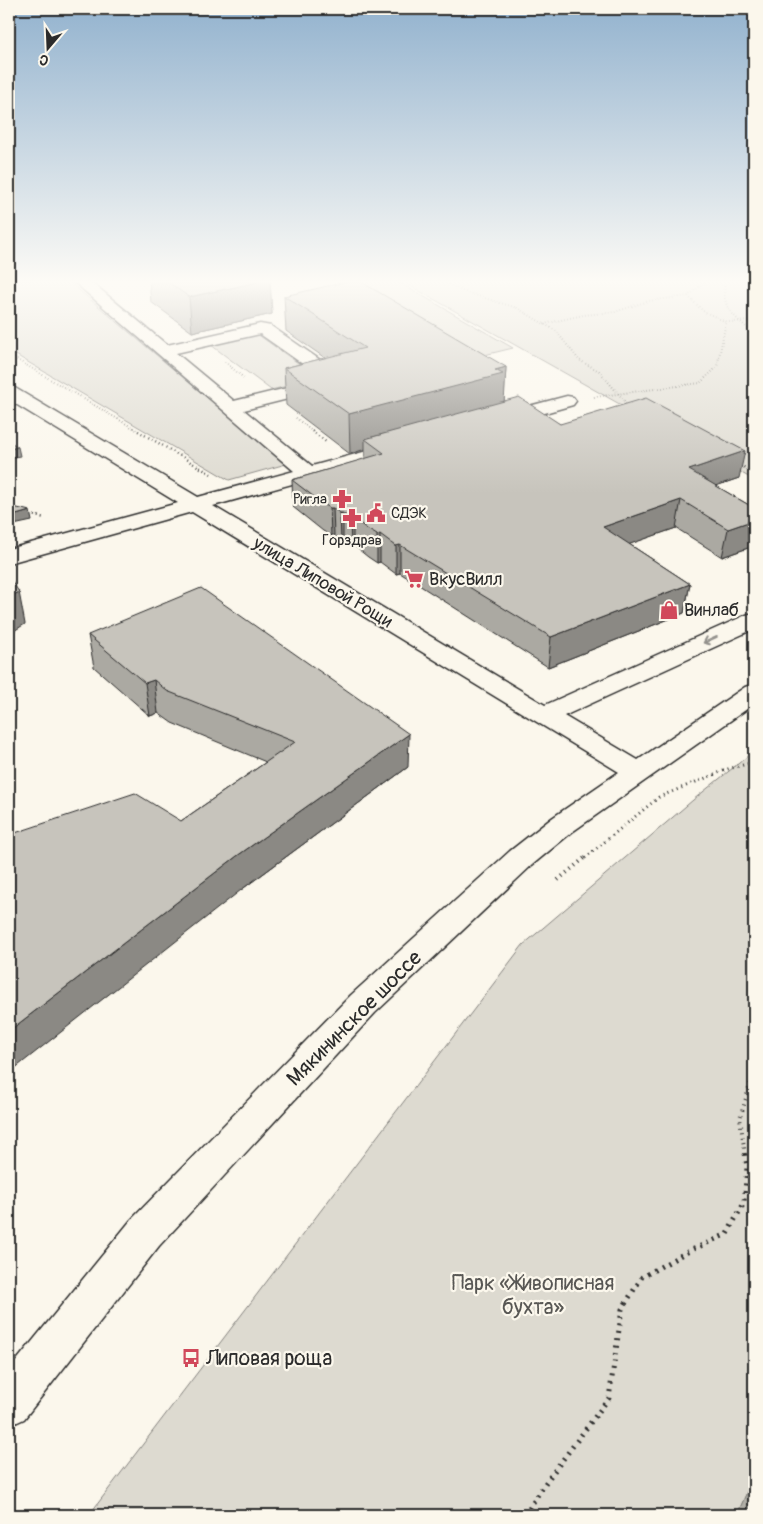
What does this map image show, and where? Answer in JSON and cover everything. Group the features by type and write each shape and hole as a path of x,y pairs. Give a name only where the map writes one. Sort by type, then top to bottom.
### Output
{"street":[{"path":"162,351 308,473"},
{"path":"230,408 330,383 333,380 333,377 296,351"},
{"name":"улица Липовой Рощи","path":"9,392 638,772"},
{"path":"482,425 567,402"},
{"path":"9,556 308,473 363,451 417,443"},
{"path":"544,715 754,620"},
{"name":"Мякининское шоссе","path":"9,1404 145,1233 363,1004 521,858 562,825 754,692"}],"path":[{"path":"211,351 333,446"},
{"path":"573,351 580,360 599,371 626,404 634,408"},
{"path":"567,402 700,383 717,367 720,351"},
{"path":"9,355 217,478"},
{"path":"738,464 754,473"},
{"path":"25,514 50,520"},
{"path":"558,880 659,797 728,769 754,762"},
{"path":"525,1515 546,1482 609,1398 622,1310 642,1277 683,1254 727,1234 744,1203 747,1168 740,1118 754,1079"}],"green space":[{"path":"9,351 152,351 286,464 229,480"},
{"path":"219,351 281,351 319,378 271,390"},
{"path":"461,351 500,351 472,358"},
{"path":"526,351 754,351 754,480"},
{"name":"Парк «Живописная бухта»","path":"754,751 754,1476 737,1515 89,1515 523,945 693,800"}],"shaded area":[{"path":"754,1476 754,1515 737,1515"}],"building":[{"path":"352,351 479,351 506,367 495,370 503,374 349,414 284,368"},
{"path":"519,397 560,424 646,398 745,451 689,470 754,508 754,520 728,529 681,500 603,527 690,584 551,637 400,545 396,546 380,534 377,535 367,529 353,518 350,519 343,513 330,508 292,480 384,453 365,439"},
{"path":"9,441 18,447 9,449"},
{"path":"9,506 30,511 9,517"},
{"path":"9,577 19,592 9,598"},
{"path":"201,588 409,734 237,856 9,1031 9,835 135,793 181,821 295,742 167,691 154,680 145,683 88,635"}],"place":[{"name":"Ригла","path":"342,499"},
{"name":"СДЭК","path":"376,513"},
{"name":"Горздрав","path":"352,518"},
{"name":"ВкусВилл","path":"414,579"},
{"name":"Винлаб","path":"669,610"},
{"name":"Липовая роща","path":"191,1358"}]}
